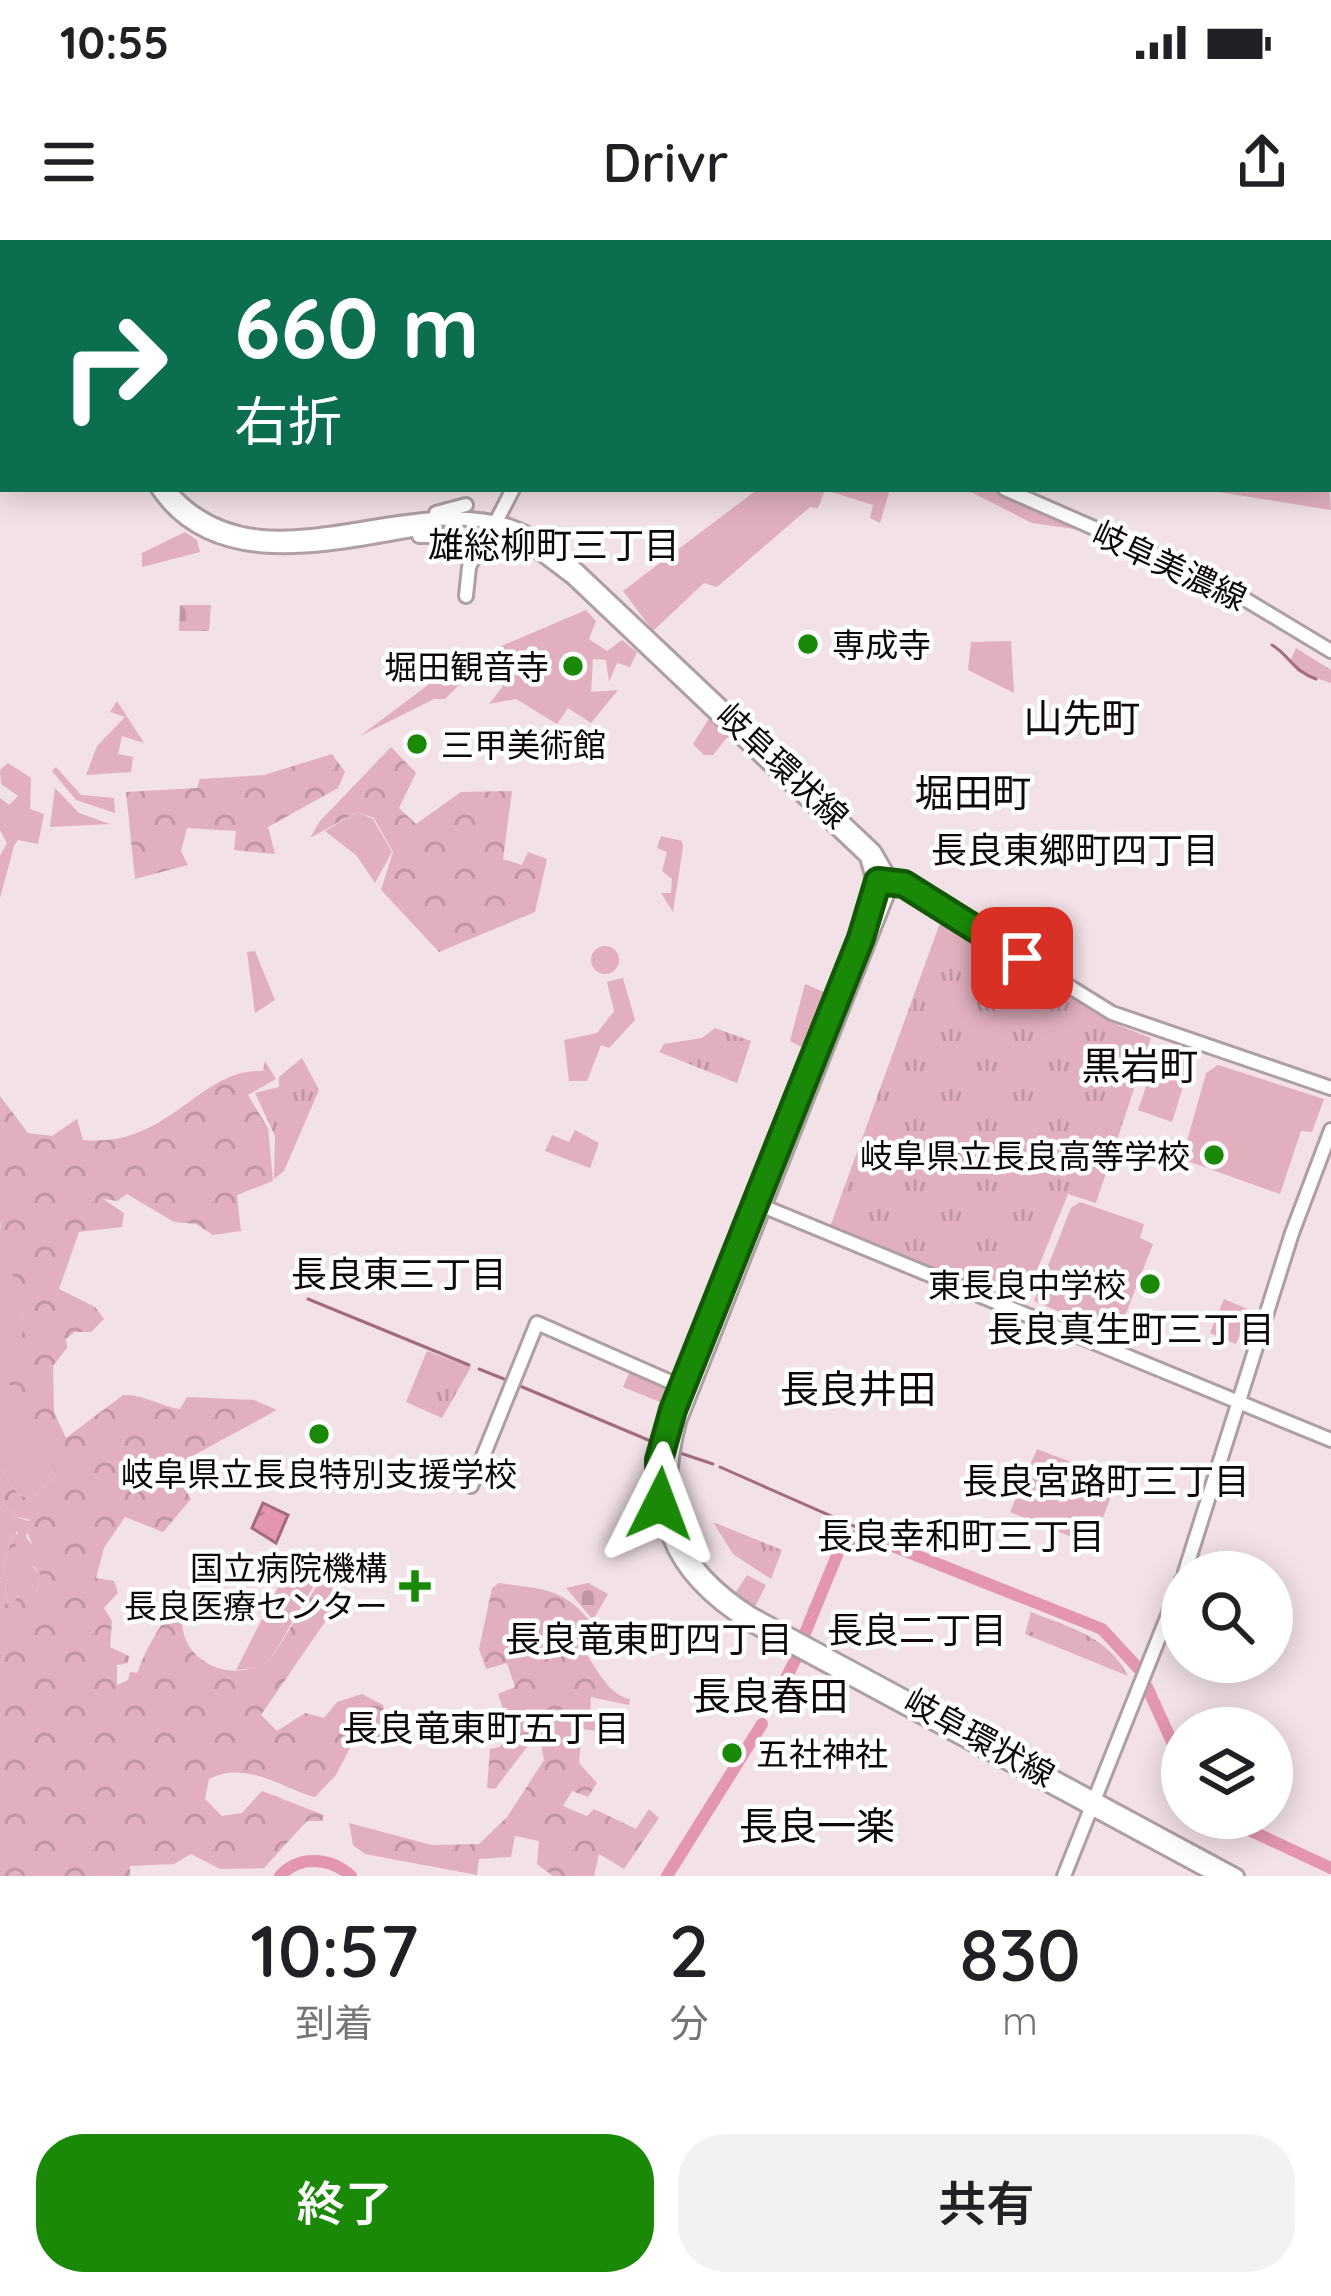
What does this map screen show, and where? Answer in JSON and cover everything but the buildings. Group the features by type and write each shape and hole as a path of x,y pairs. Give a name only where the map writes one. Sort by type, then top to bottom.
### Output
{"main road":[{"name":"岐阜環状線","path":"162,492 200,524 232,542 273,543 449,526 487,529 527,543 572,577 867,857 882,881 679,1422 669,1461 668,1501 686,1552 710,1585 753,1616 1217,1876"},
{"name":"岐阜環状線","path":"171,492 200,524"},
{"path":"498,518 511,492"},
{"name":"岐阜美濃線","path":"1011,492 1213,580 1331,651"},
{"path":"273,543 466,505"},
{"path":"466,596 469,567 486,534"},
{"path":"273,543 290,552 454,536"},
{"path":"882,881 911,888 1122,1018 1331,1088"},
{"path":"1192,1551 1292,1232 1331,1130"},
{"name":"岐阜環状線","path":"760,1205 682,1387 659,1460 658,1487 668,1538 704,1591 757,1628 1237,1876"},
{"path":"760,1205 1331,1440"},
{"path":"471,1486 537,1322 682,1387"},
{"path":"1064,1876 1161,1635"}],"green space":[{"path":"754,492 824,492 818,508 810,507 717,587 704,583 653,631 623,591"},
{"path":"831,492 889,492 880,523 870,518 873,505"},
{"path":"971,492 1000,492 1082,530 1032,523"},
{"path":"1219,492 1330,492 1331,510"},
{"path":"185,532 197,540 200,552 142,567 142,553"},
{"path":"180,605 211,605 209,631 179,631"},
{"path":"586,610 596,621 589,639 607,651 622,640 637,652 630,667 617,663 609,682 606,660 593,659 591,692 618,690 591,723 568,708 557,724 516,699 489,704 503,686 494,674 463,681 445,699 434,699 360,736 452,667"},
{"path":"1011,641 1014,693 968,670 971,642"},
{"path":"1296,648 1331,670 1331,683 1298,672 1290,662"},
{"path":"117,701 144,743 122,736 118,754 133,757 131,772 86,775 97,746 125,717 110,712"},
{"path":"710,717 729,735 713,755 704,755 693,744"},
{"path":"391,747 416,773 399,808 416,824 461,792 512,791 503,859 522,865 528,852 547,859 535,912 439,952 381,890 393,852 374,818 357,812 310,838 320,821"},
{"path":"332,754 345,772 338,788 268,827 275,854 234,850 236,831 187,828 181,851 188,865 135,879 126,792 197,788 200,779 264,775"},
{"path":"8,763 31,778 30,809 44,814 38,844 18,840 14,846 0,898 0,856 7,843 0,830 0,798 9,805 18,796 1,784 0,770"},
{"path":"56,767 81,795 114,798 115,813 76,800 52,771"},
{"path":"55,788 79,813 110,824 50,827"},
{"path":"357,812 373,819 392,852 375,883 357,856 325,831"},
{"path":"661,836 682,841 683,847 673,912 661,893 671,893 672,879 662,871 667,852 657,848"},
{"path":"941,920 1118,1025 1151,1038 1096,1203 1068,1194 1023,1305 830,1227"},
{"path":"605,946 615,950 619,960 615,970 605,974 595,970 591,960 595,950"},
{"path":"255,951 275,1000 255,1013 247,952"},
{"path":"623,978 635,1020 609,1048 601,1045 587,1081 569,1081 564,1040 597,1033 614,1011 607,982"},
{"path":"805,984 831,995 807,1050 790,1041"},
{"path":"715,1028 751,1041 737,1083 659,1052 664,1044 702,1038"},
{"path":"1160,1045 1193,1055 1172,1122 1138,1110"},
{"path":"302,1058 319,1090 284,1171 274,1179 275,1136 255,1093 279,1087 279,1077"},
{"path":"265,1061 276,1079 248,1095 268,1128 273,1181 237,1195 241,1231 213,1235 196,1224 174,1222 127,1194 117,1201 103,1199 124,1213 122,1227 79,1232 59,1289 95,1307 104,1319 91,1332 75,1332 66,1339 67,1348 53,1366 54,1412 66,1438 123,1395 180,1409 187,1397 254,1400 277,1410 183,1461 182,1485 191,1499 163,1532 125,1517 104,1548 96,1578 114,1581 118,1593 104,1608 112,1621 110,1647 129,1656 128,1663 117,1665 117,1685 128,1680 130,1672 137,1673 185,1590 190,1594 183,1631 189,1647 201,1659 233,1671 270,1660 329,1567 342,1578 327,1619 261,1715 277,1731 305,1713 324,1718 337,1702 362,1694 383,1705 389,1726 380,1740 359,1731 336,1775 315,1797 251,1774 237,1772 209,1779 205,1799 222,1816 242,1813 262,1791 324,1815 322,1821 307,1821 264,1868 220,1869 191,1854 174,1864 130,1866 130,1876 0,1876 0,1584 12,1535 9,1520 18,1537 5,1586 7,1605 24,1593 37,1594 40,1574 31,1563 33,1547 24,1523 30,1520 14,1516 0,1499 0,1469 19,1495 31,1499 57,1474 48,1458 52,1452 41,1450 26,1432 31,1415 5,1378 22,1338 22,1319 0,1220 0,1096 28,1133 52,1136 77,1119 83,1140 113,1139 161,1121 220,1082 240,1073 263,1071"},
{"path":"1218,1065 1324,1099 1312,1132 1301,1131 1280,1194 1182,1159 1206,1073"},
{"path":"575,1130 599,1143 590,1168 545,1151 552,1135 569,1142"},
{"path":"1080,1202 1144,1224 1140,1238 1153,1244 1117,1336 1034,1301 1071,1208"},
{"path":"0,1226 19,1288 25,1344 14,1387 31,1415 33,1440 52,1452 57,1474 31,1499 19,1495 0,1469"},
{"path":"1224,1299 1250,1310 1236,1344 1210,1333"},
{"path":"427,1351 471,1367 442,1418 406,1402"},
{"path":"631,1369 666,1387 671,1395 667,1405 623,1387"},
{"path":"1037,1449 1118,1480 1095,1537 1084,1542 1010,1512"},
{"path":"0,1499 14,1516 31,1522 26,1537 33,1546 33,1567 40,1574 37,1594 19,1596 7,1605 5,1586 18,1531 12,1534 0,1584"},
{"path":"713,1522 782,1550 771,1579 733,1554"},
{"path":"305,1557 324,1568 270,1660 257,1668 236,1670 287,1570"},
{"path":"747,1575 766,1585 755,1607 734,1595"},
{"path":"499,1583 542,1589 573,1604 594,1626 578,1643 607,1684 630,1699 629,1705 591,1697 590,1718 626,1725 625,1735 582,1729 579,1763 597,1783 588,1797 572,1791 563,1806 587,1816 594,1809 636,1829 649,1809 659,1818 624,1869 599,1854 594,1876 553,1876 537,1864 539,1841 515,1836 511,1857 479,1859 477,1875 365,1854 353,1845 349,1823 432,1845 479,1844 507,1817 544,1760 541,1744 530,1743 495,1789 487,1788 490,1749 500,1747 510,1730 498,1694 515,1687 507,1663 486,1669 479,1649 492,1588"},
{"path":"588,1583 608,1594 593,1620 566,1588"},
{"path":"1031,1612 1099,1643 1128,1676 1025,1634"}],"water":[{"path":"263,1503 288,1515 276,1543 252,1528"}],"waterway":[{"path":"1272,645 1316,679"},
{"path":"308,1299 469,1365"},
{"path":"479,1369 509,1381"},
{"path":"520,1386 653,1442"},
{"path":"680,1453 713,1464"},
{"path":"720,1467 881,1538"},
{"path":"805,1633 840,1548 860,1533 1102,1629 1139,1669"},
{"path":"776,1699 796,1658"},
{"path":"1147,1687 1161,1718"},
{"path":"667,1876 762,1724"},
{"path":"1268,1839 1331,1868"},
{"path":"280,1876 296,1864 315,1861 334,1865 351,1876"}],"place":[{"name":"専成寺","path":"808,644"},
{"name":"堀田観音寺","path":"573,666"},
{"name":"三甲美術館","path":"417,744"},
{"name":"岐阜県立長良高等学校","path":"1214,1155"},
{"name":"東長良中学校","path":"1150,1284"},
{"name":"岐阜県立長良特別支援学校","path":"319,1434"},
{"name":"国立病院機構 長良医療センター","path":"415,1586"},
{"name":"五社神社","path":"732,1753"}],"district":[{"name":"雄総柳町三丁目","path":"554,544"},
{"name":"山先町","path":"1082,717"},
{"name":"堀田町","path":"973,792"},
{"name":"長良東郷町四丁目","path":"1075,849"},
{"name":"黒岩町","path":"1140,1065"},
{"name":"長良東三丁目","path":"399,1273"},
{"name":"長良真生町三丁目","path":"1131,1328"},
{"name":"長良井田","path":"858,1388"},
{"name":"長良宮路町三丁目","path":"1106,1480"},
{"name":"長良幸和町三丁目","path":"961,1535"},
{"name":"長良二丁目","path":"917,1629"},
{"name":"長良竜東町四丁目","path":"649,1638"},
{"name":"長良春田","path":"770,1695"},
{"name":"長良竜東町五丁目","path":"486,1727"},
{"name":"長良一楽","path":"817,1825"}],"route":[{"path":"660,1504 659,1460 673,1410 861,938 878,881 904,884 1022,958"}]}
